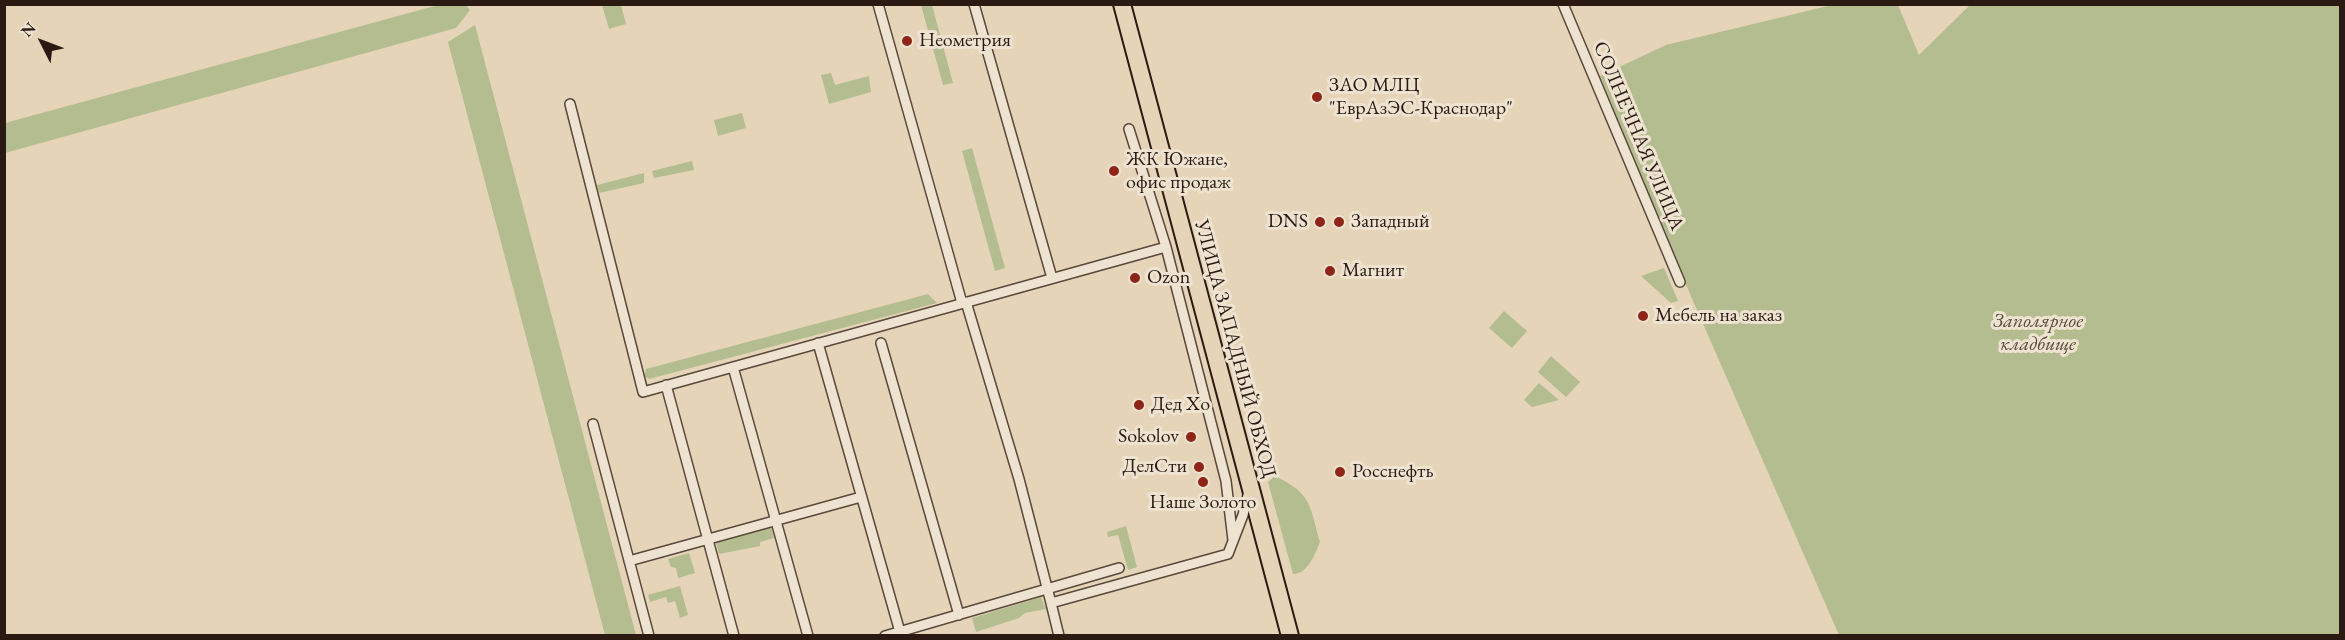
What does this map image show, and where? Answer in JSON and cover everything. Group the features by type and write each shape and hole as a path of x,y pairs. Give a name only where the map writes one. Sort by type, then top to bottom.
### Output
{"highway":[{"name":"УЛИЦА ЗАПАДНЫЙ ОБХОД","path":"1122,4 1290,636"},
{"name":"УЛИЦА ЗАПАДНЫЙ ОБХОД","path":"1131,4 1297,636"}],"street":[{"path":"878,4 964,303 1019,479 1059,636"},
{"path":"974,4 1052,278"},
{"name":"СОЛНЕЧНАЯ УЛИЦА","path":"1563,4 1680,282"},
{"path":"570,104 643,392 1166,247"},
{"path":"1129,129 1166,247 1226,481 1233,540"},
{"path":"818,343 900,632"},
{"path":"881,343 959,615"},
{"path":"733,367 808,636"},
{"path":"666,386 734,636"},
{"path":"593,424 649,636"},
{"path":"1051,603 1228,554 1248,502 1243,459"},
{"path":"629,561 861,497"},
{"path":"885,636 1119,568"}],"green space":[{"path":"442,4 466,5 470,10 456,28 5,153 5,123"},
{"path":"602,5 621,5 626,24 609,29"},
{"path":"921,5 932,5 953,83 943,85"},
{"name":"Заполярное кладбище","path":"1832,5 1898,5 1919,55 1970,5 2340,5 2340,635 1839,635 1690,294 1600,76 1666,45"},
{"path":"475,25 636,635 605,635 448,42"},
{"path":"831,73 835,85 869,76 871,92 829,104 821,75"},
{"path":"742,113 746,128 718,136 714,120"},
{"path":"972,148 1005,268 995,271 962,151"},
{"path":"692,161 694,170 654,178 652,171"},
{"path":"644,173 644,183 599,193 597,185"},
{"path":"1664,268 1678,301 1671,303 1641,276"},
{"path":"928,294 937,303 649,379 644,376 646,369"},
{"path":"1504,311 1527,331 1512,348 1489,328"},
{"path":"1551,356 1580,382 1566,397 1538,372"},
{"path":"1539,383 1559,400 1532,407 1524,400"},
{"path":"1275,476 1303,495 1311,509 1320,542 1307,567 1298,573 1293,574 1268,482"},
{"path":"1126,526 1137,567 1128,570 1118,535 1108,537 1107,532"},
{"path":"771,527 774,538 760,542 760,546 719,554 716,542"},
{"path":"689,553 695,573 678,578 676,568 671,567 668,559"},
{"path":"680,586 688,615 680,618 675,601 668,603 666,597 650,602 648,595"},
{"path":"1041,597 1046,609 1025,613 1019,618 976,632 972,618"}],"place":[{"name":"Неометрия","path":"907,41"},
{"name":"ЗАО МЛЦ \"ЕврАзЭС-Краснодар\"","path":"1317,97"},
{"name":"ЖК Южане, офис продаж","path":"1114,171"},
{"name":"DNS","path":"1320,222"},
{"name":"Западный","path":"1339,222"},
{"name":"Магнит","path":"1330,271"},
{"name":"Ozon","path":"1135,278"},
{"name":"Мебель на заказ","path":"1643,316"},
{"name":"Дед Хо","path":"1139,405"},
{"name":"Sokolov","path":"1191,437"},
{"name":"ДелСти","path":"1199,467"},
{"name":"Росснефть","path":"1340,472"},
{"name":"Наше Золото","path":"1203,482"}]}
